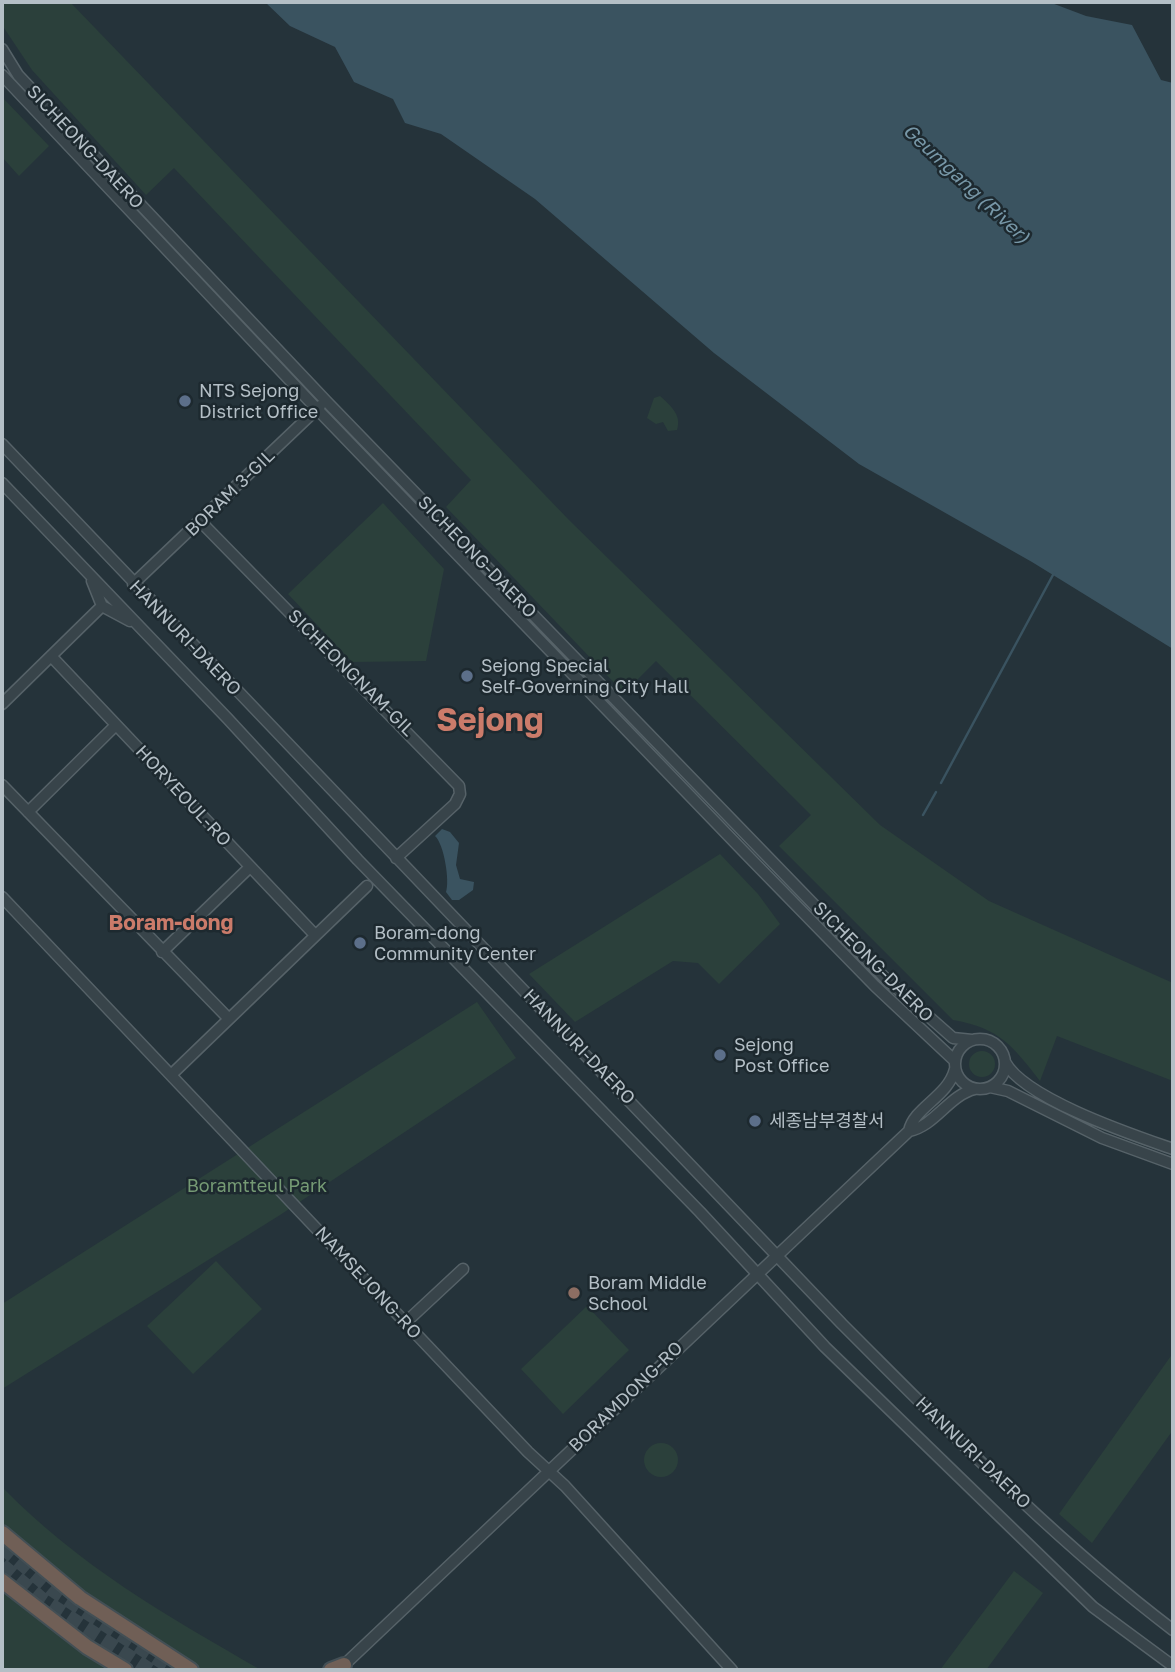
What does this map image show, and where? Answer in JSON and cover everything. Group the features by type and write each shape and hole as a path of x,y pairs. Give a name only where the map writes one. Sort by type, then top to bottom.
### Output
{"highway":[{"path":"2,1533 80,1598 190,1669"},
{"path":"2,1581 87,1647 125,1670"}],"street":[{"name":"SICHEONG-DAERO","path":"2,49 18,75 326,401 886,978 953,1038 972,1040"},
{"name":"SICHEONG-DAERO","path":"2,75 317,409 835,946 955,1064"},
{"name":"BORAM 3-GIL","path":"133,584 326,401"},
{"name":"HANNURI-DAERO","path":"2,444 842,1324 986,1467 1112,1584 1173,1630"},
{"name":"HANNURI-DAERO","path":"2,483 358,860 825,1347 1093,1607 1173,1666"},
{"name":"SICHEONGNAM-GIL","path":"200,521 459,786 460,794 455,804 397,858"},
{"path":"87,572 102,606 139,626"},
{"path":"2,704 102,606"},
{"name":"HORYEOUL-RO","path":"51,656 315,935"},
{"path":"28,812 116,725"},
{"path":"2,786 229,1019"},
{"path":"172,1074 366,886 366,873 358,860"},
{"path":"162,952 250,867"},
{"path":"366,886 391,893"},
{"name":"NAMSEJONG-RO","path":"2,897 405,1323 547,1471 565,1486 732,1670"},
{"path":"1173,1149 1054,1100 1015,1077 994,1043 972,1040 960,1048 952,1080 941,1095 911,1122 909,1131 919,1129 964,1091 990,1087 1008,1091 1102,1138 1173,1164"},
{"path":"990,1087 1002,1077 1005,1062"},
{"path":"955,1064 962,1082 975,1089"},
{"name":"BORAMDONG-RO","path":"339,1668 909,1131"},
{"path":"405,1323 463,1269"}],"green space":[{"path":"2,2 70,2 569,520 880,825 989,901 1173,983 1173,1081 1057,1036 1040,1081 1003,1040 982,1028 953,1020 779,846 811,815 656,661 624,693 446,507 471,480 174,168 146,195 32,70 2,25"},
{"path":"2,97 49,146 19,176 2,157"},
{"path":"660,396 677,415 677,430 668,431 663,422 656,424 647,418 654,398"},
{"path":"383,503 444,569 426,661 352,662 288,594"},
{"path":"720,854 758,894 780,924 719,984 698,963 673,961 575,1022 529,974"},
{"name":"Boramtteul Park","path":"477,1002 516,1058 280,1215 2,1389 2,1304"},
{"path":"982,1051 991,1055 995,1064 991,1073 982,1077 973,1073 969,1064 973,1055"},
{"path":"216,1261 262,1309 193,1374 147,1326"},
{"path":"587,1306 629,1350 563,1414 521,1369"},
{"path":"1173,1353 1173,1430 1092,1543 1059,1514"},
{"path":"661,1443 673,1448 678,1460 673,1472 661,1477 649,1472 644,1460 649,1448"},
{"path":"2,1487 62,1541 125,1588 261,1670 201,1670 108,1610 2,1528"},
{"path":"1014,1571 1043,1593 986,1670 940,1670"},
{"path":"2,1587 109,1670 2,1670"}],"water":[{"name":"Geumgang (River)","path":"265,2 1049,2 1086,16 1132,25 1161,80 1173,83 1173,649 1032,562 859,464 714,353 535,199 441,134 405,123 393,99 354,82 335,47 290,26"},
{"path":"442,829 450,832 459,843 456,865 460,879 474,882 473,890 459,900 452,900 446,892 445,863 435,836"}],"waterway":[{"path":"941,783 1054,573"},
{"path":"923,815 936,792"}],"tunnel":[{"path":"2,1547 51,1589 174,1670"},
{"path":"2,1565 42,1599 150,1670"}],"place":[{"name":"NTS Sejong District Office","path":"185,401"},
{"name":"Sejong Special Self-Governing City Hall","path":"467,676"},
{"name":"Boram-dong Community Center","path":"360,943"},
{"name":"Sejong Post Office","path":"720,1055"},
{"name":"세종남부경찰서","path":"755,1121"},
{"name":"Boram Middle School","path":"574,1293"}],"district":[{"name":"Sejong","path":"490,721"},
{"name":"Boram-dong","path":"171,923"}]}
